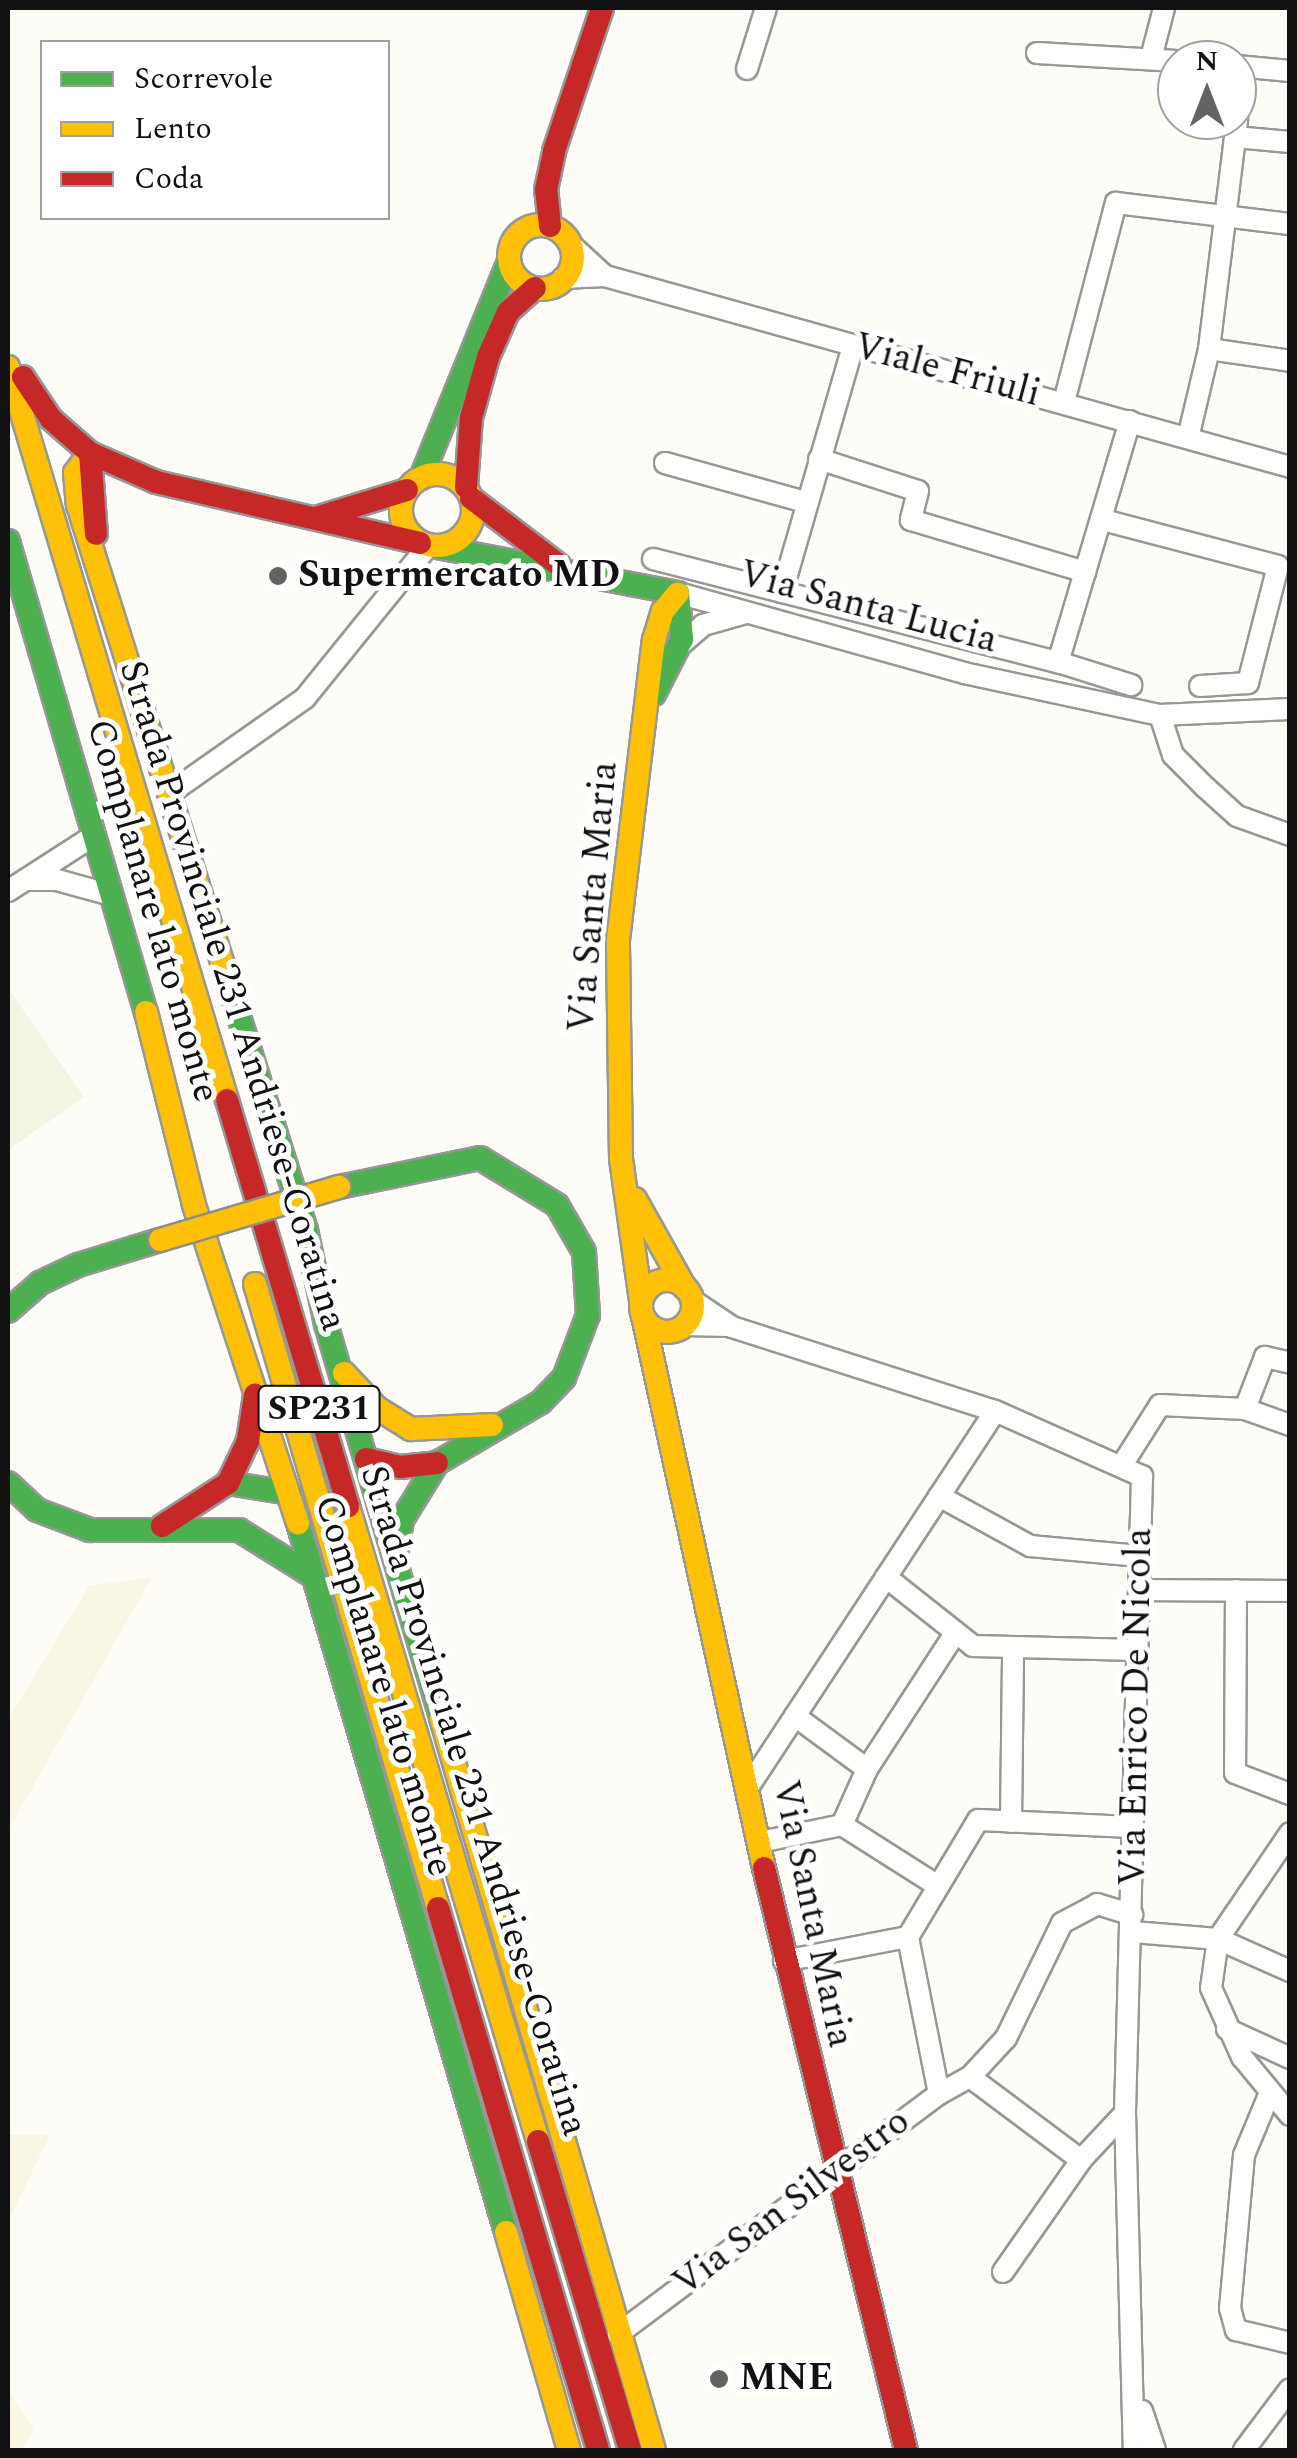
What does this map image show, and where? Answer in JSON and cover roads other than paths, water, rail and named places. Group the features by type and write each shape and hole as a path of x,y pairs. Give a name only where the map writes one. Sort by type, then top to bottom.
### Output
{"main road":[{"path":"554,151 546,190 550,226 571,246 572,265 563,278 535,288 508,312 488,357 471,418 467,531 429,545 404,526 414,484 554,151 602,8"},
{"path":"512,250 530,227 550,226"},
{"path":"512,250 518,278 535,288"},
{"name":"Via Santa Lucia","path":"8,353 51,419 90,453 156,482 306,519 429,545 559,566 678,593"},
{"name":"Strada Provinciale 231 Andriese-Coratina","path":"8,367 630,2450"},
{"name":"Strada Provinciale 231 Andriese-Coratina","path":"8,442 210,1131"},
{"path":"90,453 97,505 97,558"},
{"path":"90,453 75,473 74,490 306,1230 338,1367 654,2450"},
{"path":"306,519 445,475 469,492"},
{"path":"97,505 122,488 156,482"},
{"name":"Via Santa Lucia","path":"469,492 559,566"},
{"name":"Complanare lato monte","path":"8,541 95,835 209,1257 257,1386 566,2441"},
{"name":"Via Santa Maria","path":"623,580 645,611 654,640"},
{"name":"Via Santa Maria","path":"678,593 663,611 654,640 650,701 618,940 622,1159 642,1308 663,1389 784,1961 834,2174 906,2450"},
{"name":"Via Santa Maria","path":"650,701 678,647 678,593"},
{"path":"8,1312 52,1277 160,1240 339,1187 446,1160 480,1158 556,1205 584,1252 588,1315 564,1378 541,1402 436,1463 400,1467 366,1459"},
{"name":"Via Santa Maria","path":"622,1159 652,1236 688,1294 663,1389"},
{"name":"Strada Provinciale 231 Andriese-Coratina","path":"226,1188 598,2450"},
{"path":"679,1327 654,1328 642,1308 663,1280 688,1294"},
{"path":"338,1367 377,1408 411,1428"},
{"path":"162,1526 228,1482 248,1441 257,1386"},
{"path":"366,1459 378,1444 411,1428 505,1424"},
{"path":"396,1557 402,1520 436,1463"},
{"path":"228,1482 289,1493"},
{"path":"8,1483 37,1510 64,1524 120,1533 162,1526 239,1530 266,1519 289,1493"},
{"path":"239,1530 313,1576"}],"street":[{"path":"747,69 766,8"},
{"path":"1152,58 1164,8"},
{"path":"1038,52 1157,59"},
{"path":"1257,68 1290,71"},
{"path":"1257,132 1290,142"},
{"path":"1188,438 1209,349 1228,221 1235,140"},
{"path":"1064,402 1116,204 1228,221 1290,224"},
{"name":"Viale Friuli","path":"571,246 605,276"},
{"name":"Viale Friuli","path":"563,278 605,276 1290,466"},
{"path":"782,592 853,346"},
{"path":"1209,349 1290,362"},
{"path":"1058,662 1130,421"},
{"path":"819,459 918,491 911,520 1085,572"},
{"path":"665,464 806,502"},
{"path":"1103,520 1278,566 1248,683 1200,686"},
{"path":"170,793 305,698 429,545"},
{"path":"653,558 1058,662 1130,685"},
{"name":"Via Santa Lucia","path":"678,593 964,673 1160,715 1290,708"},
{"name":"Via Santa Maria","path":"678,647 702,625 753,612"},
{"path":"1160,715 1173,755 1205,787 1237,816 1290,835"},
{"path":"8,891 95,835"},
{"path":"27,880 57,880 111,895"},
{"path":"688,1294 732,1326 995,1410 1122,1465 1160,1405 1246,1409 1290,1426"},
{"path":"679,1327 732,1326"},
{"path":"1246,1409 1265,1356 1290,1363"},
{"path":"749,1786 995,1410"},
{"name":"Via Enrico De Nicola","path":"1122,1465 1142,1476 1126,2113 1134,2450"},
{"path":"939,1496 1030,1546 1140,1556"},
{"path":"886,1577 973,1646 1138,1650"},
{"path":"1139,1590 1290,1591"},
{"path":"1236,1590 1235,1773 1290,1794"},
{"path":"842,1825 867,1769 956,1632"},
{"path":"1010,1822 1013,1647"},
{"path":"795,1716 867,1769"},
{"path":"939,2094 908,1937 978,1820 1132,1827"},
{"path":"760,1842 842,1825 938,1886"},
{"path":"1290,1833 1218,1938 1211,1988 1228,2028 1269,2095 1290,2115"},
{"path":"1081,2160 970,2078 1006,2038 1062,1923 1097,1904 1132,1923 1218,1938 1290,1971"},
{"path":"784,1961 908,1937"},
{"path":"1228,2028 1290,2058"},
{"name":"Via San Silvestro","path":"618,2334 939,2094 970,2078"},
{"path":"1269,2095 1244,2155 1230,2308 1236,2330 1290,2343"},
{"path":"1003,2272 1081,2160 1126,2113"},
{"name":"Via Enrico De Nicola","path":"1134,2375 1155,2450"},
{"path":"1244,2450 1289,2389"},
{"path":"549,2450 566,2441"}],"place":[{"name":"Supermercato MD","path":"278,576"},
{"name":"MNE","path":"719,2379"}]}
